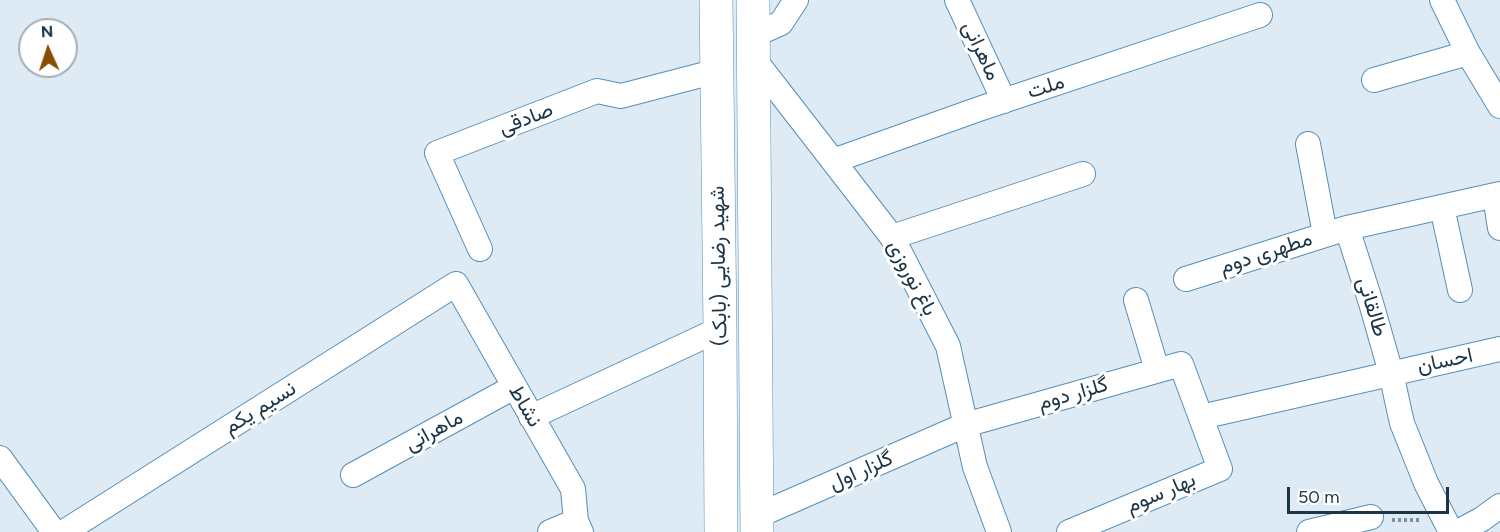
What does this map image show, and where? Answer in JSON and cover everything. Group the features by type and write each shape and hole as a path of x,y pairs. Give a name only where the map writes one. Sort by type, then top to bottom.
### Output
{"main road":[{"name":"شهید رضایی (بابک)","path":"716,0 721,532"},
{"name":"شهید رضایی (بابک)","path":"753,0 757,524"}],"street":[{"path":"754,47 781,23 796,0"},
{"name":"ماهرانی","path":"957,0 1004,101"},
{"path":"1442,0 1468,53 1500,106"},
{"name":"ملت","path":"833,161 1260,15"},
{"name":"باغ نوروزی","path":"754,47 833,161 892,237 948,346 975,467 999,532"},
{"path":"1374,80 1468,53"},
{"name":"صادقی","path":"480,249 437,153 597,91 621,96 717,71"},
{"name":"طالقانی","path":"1308,144 1336,231 1371,303 1391,373 1402,423 1426,483 1451,527"},
{"path":"892,237 1083,174"},
{"path":"1336,231 1497,195 1500,228"},
{"path":"1442,207 1460,290"},
{"name":"مطهری دوم","path":"1186,279 1336,231"},
{"name":"نشاط","path":"456,284 573,489 578,526"},
{"name":"نسیم یکم","path":"64,532 456,284"},
{"path":"1136,300 1157,370"},
{"path":"531,417 720,329"},
{"name":"احسان","path":"1201,417 1500,350"},
{"name":"گلزار دوم","path":"965,425 1181,364 1201,417"},
{"name":"ماهرانی","path":"353,475 514,387"},
{"name":"بهار سوم","path":"1069,532 1220,469 1201,417"},
{"name":"گلزار اول","path":"757,524 965,425"},
{"path":"0,458 54,532"},
{"path":"1451,527 1482,519 1500,506"},
{"path":"1310,532 1371,517"},
{"path":"550,532 578,526"}],"path":[{"path":"1371,517 1451,527"}]}
